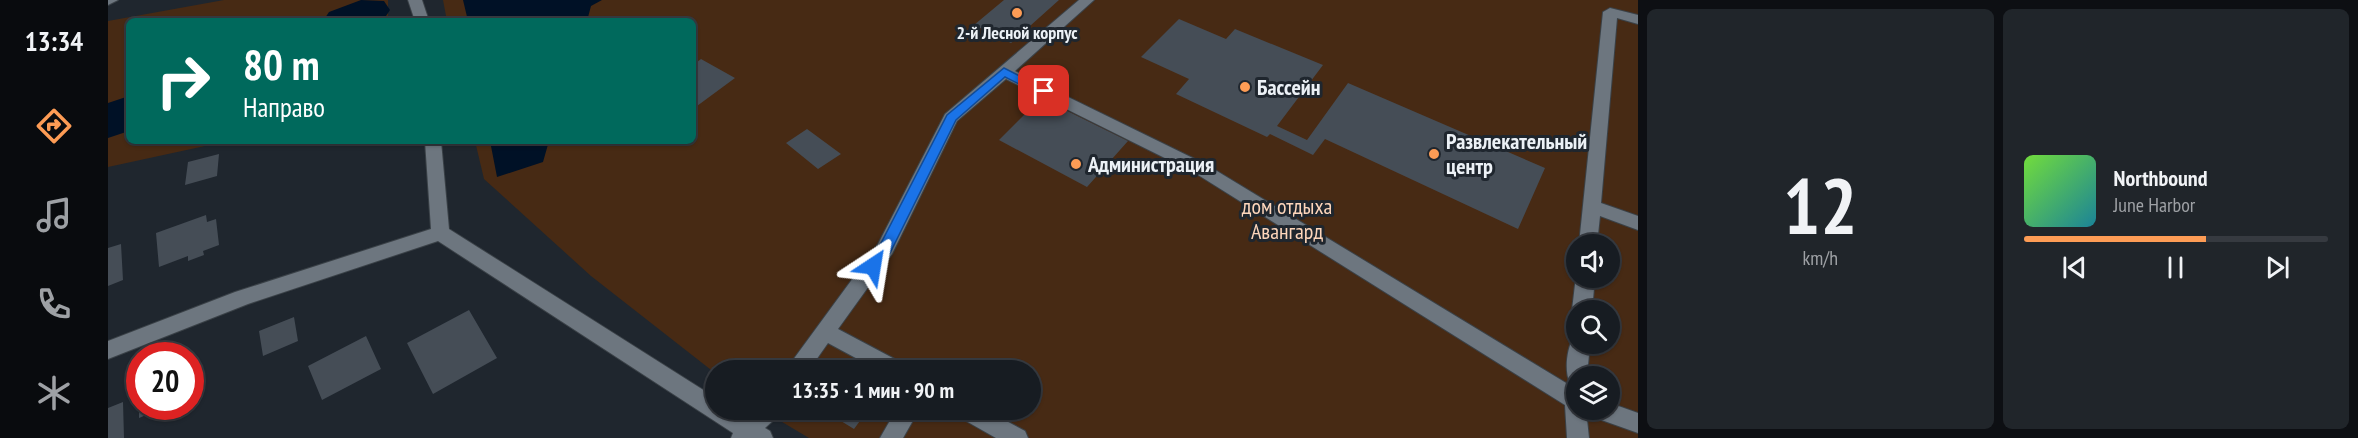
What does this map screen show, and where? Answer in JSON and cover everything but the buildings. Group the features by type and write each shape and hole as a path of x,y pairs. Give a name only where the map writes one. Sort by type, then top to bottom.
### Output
{"street":[{"path":"415,0 422,18"},
{"path":"804,360 885,249 951,118 1087,0"},
{"path":"1589,234 1610,12 1638,20"},
{"path":"1004,72 1201,169 1566,383"},
{"path":"433,144 440,232"},
{"path":"1592,206 1638,223"},
{"path":"108,350 242,298 440,232"},
{"path":"440,232 751,436 762,420"},
{"path":"825,332 878,360"},
{"path":"1620,417 1638,423"},
{"path":"891,438 902,420"},
{"path":"985,420 1017,438"},
{"path":"1577,420 1578,438"}],"green space":[{"path":"224,0 388,0 388,18 126,18 126,144 214,144 108,167 108,21"},
{"name":"дом отдыха Авангард","path":"443,0 1638,0 1638,438 809,438 779,420 1041,420 1041,360 705,360 705,365 591,276 484,179 476,144 696,144 696,18 446,18"}],"water":[{"path":"463,0 602,0 591,6 588,18 467,18"},
{"path":"491,144 548,144 543,162 497,177"}],"waterway":[{"path":"350,18 370,10"},
{"path":"108,122 126,113"}],"place":[{"name":"2-й Лесной корпус","path":"1017,13"},
{"name":"Бассейн","path":"1245,87"},
{"name":"Развлекательный центр","path":"1434,154"},
{"name":"Администрация","path":"1076,164"}],"route":[{"path":"873,266 885,249 951,118 1004,72 1044,91"}]}
